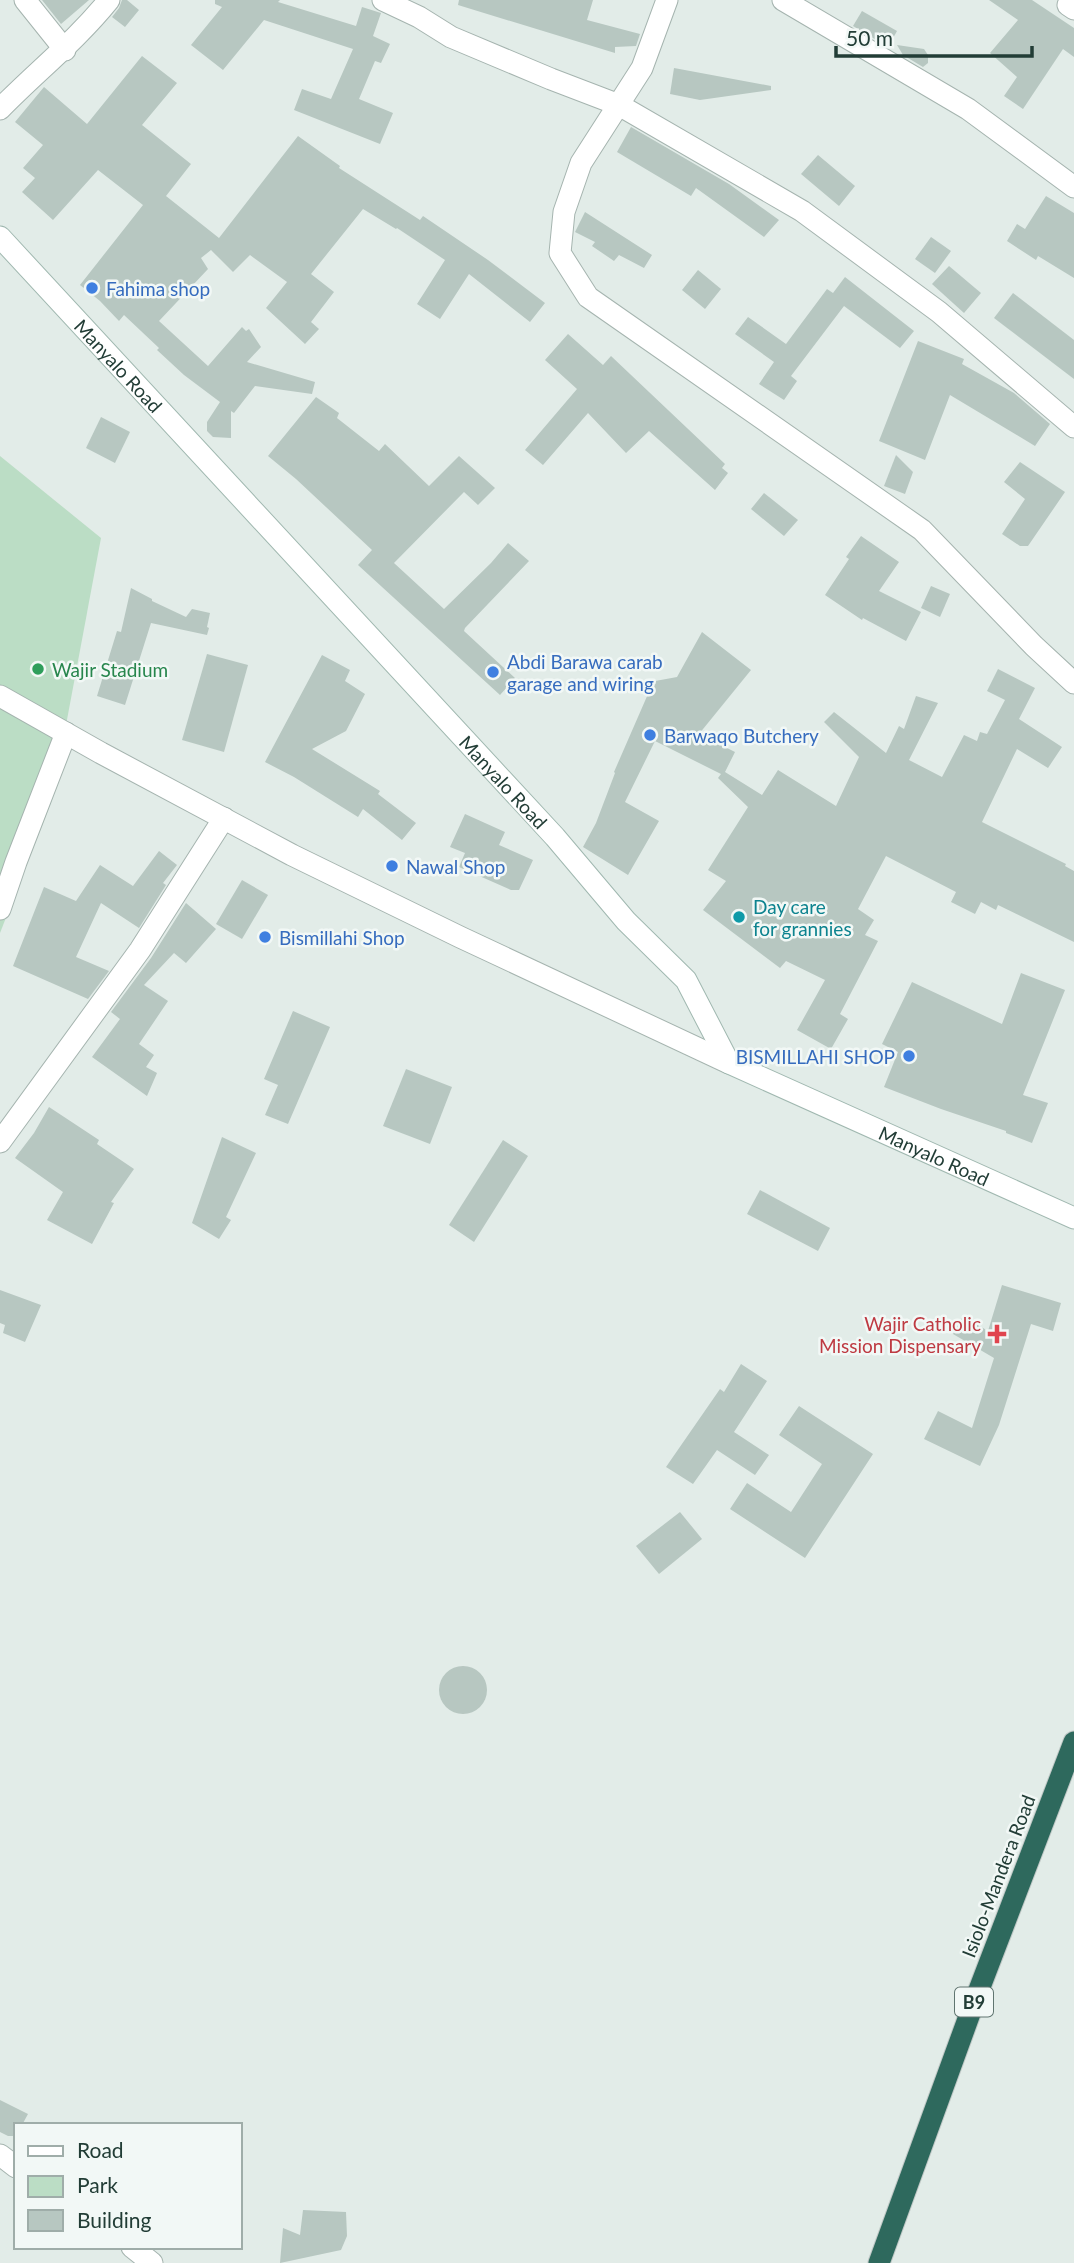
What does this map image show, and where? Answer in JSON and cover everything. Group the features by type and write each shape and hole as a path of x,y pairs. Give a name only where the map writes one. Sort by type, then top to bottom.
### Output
{"highway":[{"name":"Isiolo-Mandera Road","path":"879,2263 972,2008 1074,1742"}],"street":[{"path":"25,0 65,50"},
{"path":"0,109 65,50 108,0"},
{"path":"383,0 419,17 451,37 619,106 802,212 939,312 1074,427"},
{"path":"667,0 642,68 581,163 564,212 560,253 588,297 922,530 1074,684"},
{"path":"783,0 968,109 1074,187"},
{"name":"Manyalo Road","path":"0,237 555,837 626,921 686,980 729,1063 1074,1218"},
{"path":"0,696 292,855 729,1063"},
{"path":"0,909 66,733"},
{"path":"0,1142 139,950 224,818"},
{"path":"134,2249 152,2263"}],"green space":[{"name":"Wajir Stadium","path":"0,456 101,538 52,800 0,933"}],"building":[{"path":"42,0 89,0 61,24"},
{"path":"122,0 127,0 139,10 125,27 112,17"},
{"path":"215,0 280,0 278,2 356,26 362,7 381,13 373,36 390,44 381,63 375,61 359,99 393,113 380,144 294,110 302,89 331,99 353,49 264,20 223,70 191,45 222,7 215,4"},
{"path":"459,0 593,0 587,20 640,34 636,46 615,47 615,53 458,5"},
{"path":"989,0 1032,0 1074,28 1074,57 1063,49 1023,109 1004,96 1017,77 990,53 1018,20"},
{"path":"862,11 897,31 888,47 853,26"},
{"path":"897,45 924,49 928,55 928,63 923,67 903,55"},
{"path":"142,56 177,83 142,125 191,164 166,196 219,238 298,136 340,166 339,168 420,220 423,216 545,303 530,322 469,274 440,319 417,304 445,260 363,209 311,274 334,292 311,322 319,329 305,344 266,308 287,282 250,255 233,272 211,250 201,258 208,269 159,321 208,366 242,327 246,331 249,329 261,347 247,362 315,382 312,394 255,386 234,413 231,411 231,438 213,437 207,431 207,422 220,402 184,375 124,315 119,321 80,285 143,205 98,170 53,220 22,192 35,178 23,168 43,145 15,122 44,87 87,124"},
{"path":"674,68 771,86 771,90 700,100 670,94"},
{"path":"631,127 729,184 779,220 764,237 696,188 691,196 617,152"},
{"path":"818,155 855,186 839,206 801,174"},
{"path":"1046,196 1074,213 1074,278 1038,256 1036,260 1007,241 1017,224 1025,229"},
{"path":"585,212 652,255 644,268 619,255 614,261 592,246 595,242 575,232"},
{"path":"931,237 951,251 935,273 915,259"},
{"path":"949,266 981,293 964,313 932,284"},
{"path":"698,270 721,289 705,309 682,290"},
{"path":"845,277 914,331 900,348 844,306 791,376 797,381 784,400 759,384 774,362 735,334 748,317 786,344 827,289 833,293"},
{"path":"1013,293 1074,340 1074,379 994,318"},
{"path":"568,334 603,365 611,356 725,464 722,468 728,473 715,490 649,431 626,453 588,413 543,465 525,450 577,389 545,360"},
{"path":"918,341 964,359 962,364 1014,393 1050,424 1035,446 950,395 925,460 879,441"},
{"path":"316,397 339,413 337,418 379,451 385,444 429,486 459,456 495,488 478,505 464,492 394,563 444,609 508,543 529,561 464,631 515,678 500,695 358,565 372,550 268,456"},
{"path":"101,417 130,432 115,463 86,448"},
{"path":"896,455 913,472 905,494 884,486"},
{"path":"1020,462 1065,492 1028,546 1020,546 1002,534 1025,499 1004,482"},
{"path":"764,493 798,520 784,536 751,509"},
{"path":"861,536 899,562 879,591 921,612 906,641 863,618 862,620 825,595"},
{"path":"931,586 950,594 940,617 921,608"},
{"path":"131,588 186,617 192,609 210,613 207,635 151,623 125,705 97,696 117,631 121,632"},
{"path":"702,632 751,670 699,734 735,752 725,772 762,795 778,770 836,806 859,757 824,722 834,712 886,753 899,726 904,729 916,696 938,703 909,760 942,777 964,735 977,741 980,732 987,734 1005,700 987,691 998,669 1035,688 1019,719 1062,747 1048,768 1017,749 982,822 1066,864 1065,866 1074,871 1074,942 998,905 996,910 981,902 975,914 951,902 956,892 886,856 858,909 874,920 865,935 878,941 840,1014 848,1019 831,1049 797,1030 825,980 786,961 780,968 703,910 726,881 708,870 748,807 718,778 721,774 655,741 625,802 659,821 628,875 583,847 596,823 614,772 648,694 639,684 677,677"},
{"path":"207,654 248,665 224,752 182,740"},
{"path":"322,655 350,670 345,681 365,694 346,731 312,749 380,791 378,794 416,823 402,840 363,809 358,817 265,762"},
{"path":"465,814 505,832 499,845 533,860 519,890 511,890 459,867 465,853 450,847"},
{"path":"159,851 177,865 163,883 166,885 139,928 101,903 76,957 109,971 88,999 13,966 44,887 76,901 100,865 133,886"},
{"path":"242,880 268,895 242,939 216,924"},
{"path":"186,903 216,929 186,963 174,953 144,985 168,1001 139,1044 154,1055 146,1067 157,1073 147,1096 92,1057 120,1019 111,1012 151,958"},
{"path":"1021,973 1065,990 1023,1095 1048,1103 1032,1143 884,1087 898,1052 882,1044 912,982 1002,1024"},
{"path":"293,1011 330,1027 288,1124 265,1115 278,1085 264,1079"},
{"path":"406,1069 452,1087 430,1144 383,1126"},
{"path":"49,1107 99,1140 97,1144 134,1169 111,1202 114,1203 92,1244 47,1220 63,1192 15,1158"},
{"path":"222,1137 256,1153 226,1217 231,1220 219,1239 192,1223"},
{"path":"503,1140 528,1156 474,1242 449,1225"},
{"path":"760,1190 830,1228 818,1251 747,1214"},
{"path":"1002,1285 1061,1303 1053,1331 1031,1324 999,1425 980,1466 924,1439 938,1411 972,1428 994,1358 953,1334 963,1316 988,1331"},
{"path":"0,1290 41,1305 25,1342 3,1333 5,1325 0,1323"},
{"path":"741,1364 767,1381 734,1432 769,1455 755,1475 717,1450 693,1484 666,1467 720,1389 724,1392"},
{"path":"799,1406 873,1454 805,1558 730,1509 747,1483 791,1512 822,1464 779,1435"},
{"path":"680,1512 702,1539 659,1574 636,1546"},
{"path":"463,1666 472,1667 480,1673 486,1681 486,1699 480,1707 472,1713 463,1714 454,1713 446,1707 440,1699 439,1690 440,1681 446,1673 454,1667"},
{"path":"0,2100 28,2114 23,2123 14,2123 14,2136 0,2132"},
{"path":"303,2210 346,2212 347,2236 341,2250 280,2263 283,2228 300,2235"}],"place":[{"name":"Fahima shop","path":"92,288"},
{"name":"Wajir Stadium","path":"38,669"},
{"name":"Abdi Barawa carab garage and wiring","path":"493,672"},
{"name":"Barwaqo Butchery","path":"650,735"},
{"name":"Nawal Shop","path":"392,866"},
{"name":"Day care for grannies","path":"739,917"},
{"name":"Bismillahi Shop","path":"265,937"},
{"name":"BISMILLAHI SHOP","path":"909,1056"},
{"name":"Wajir Catholic Mission Dispensary","path":"997,1334"}]}
